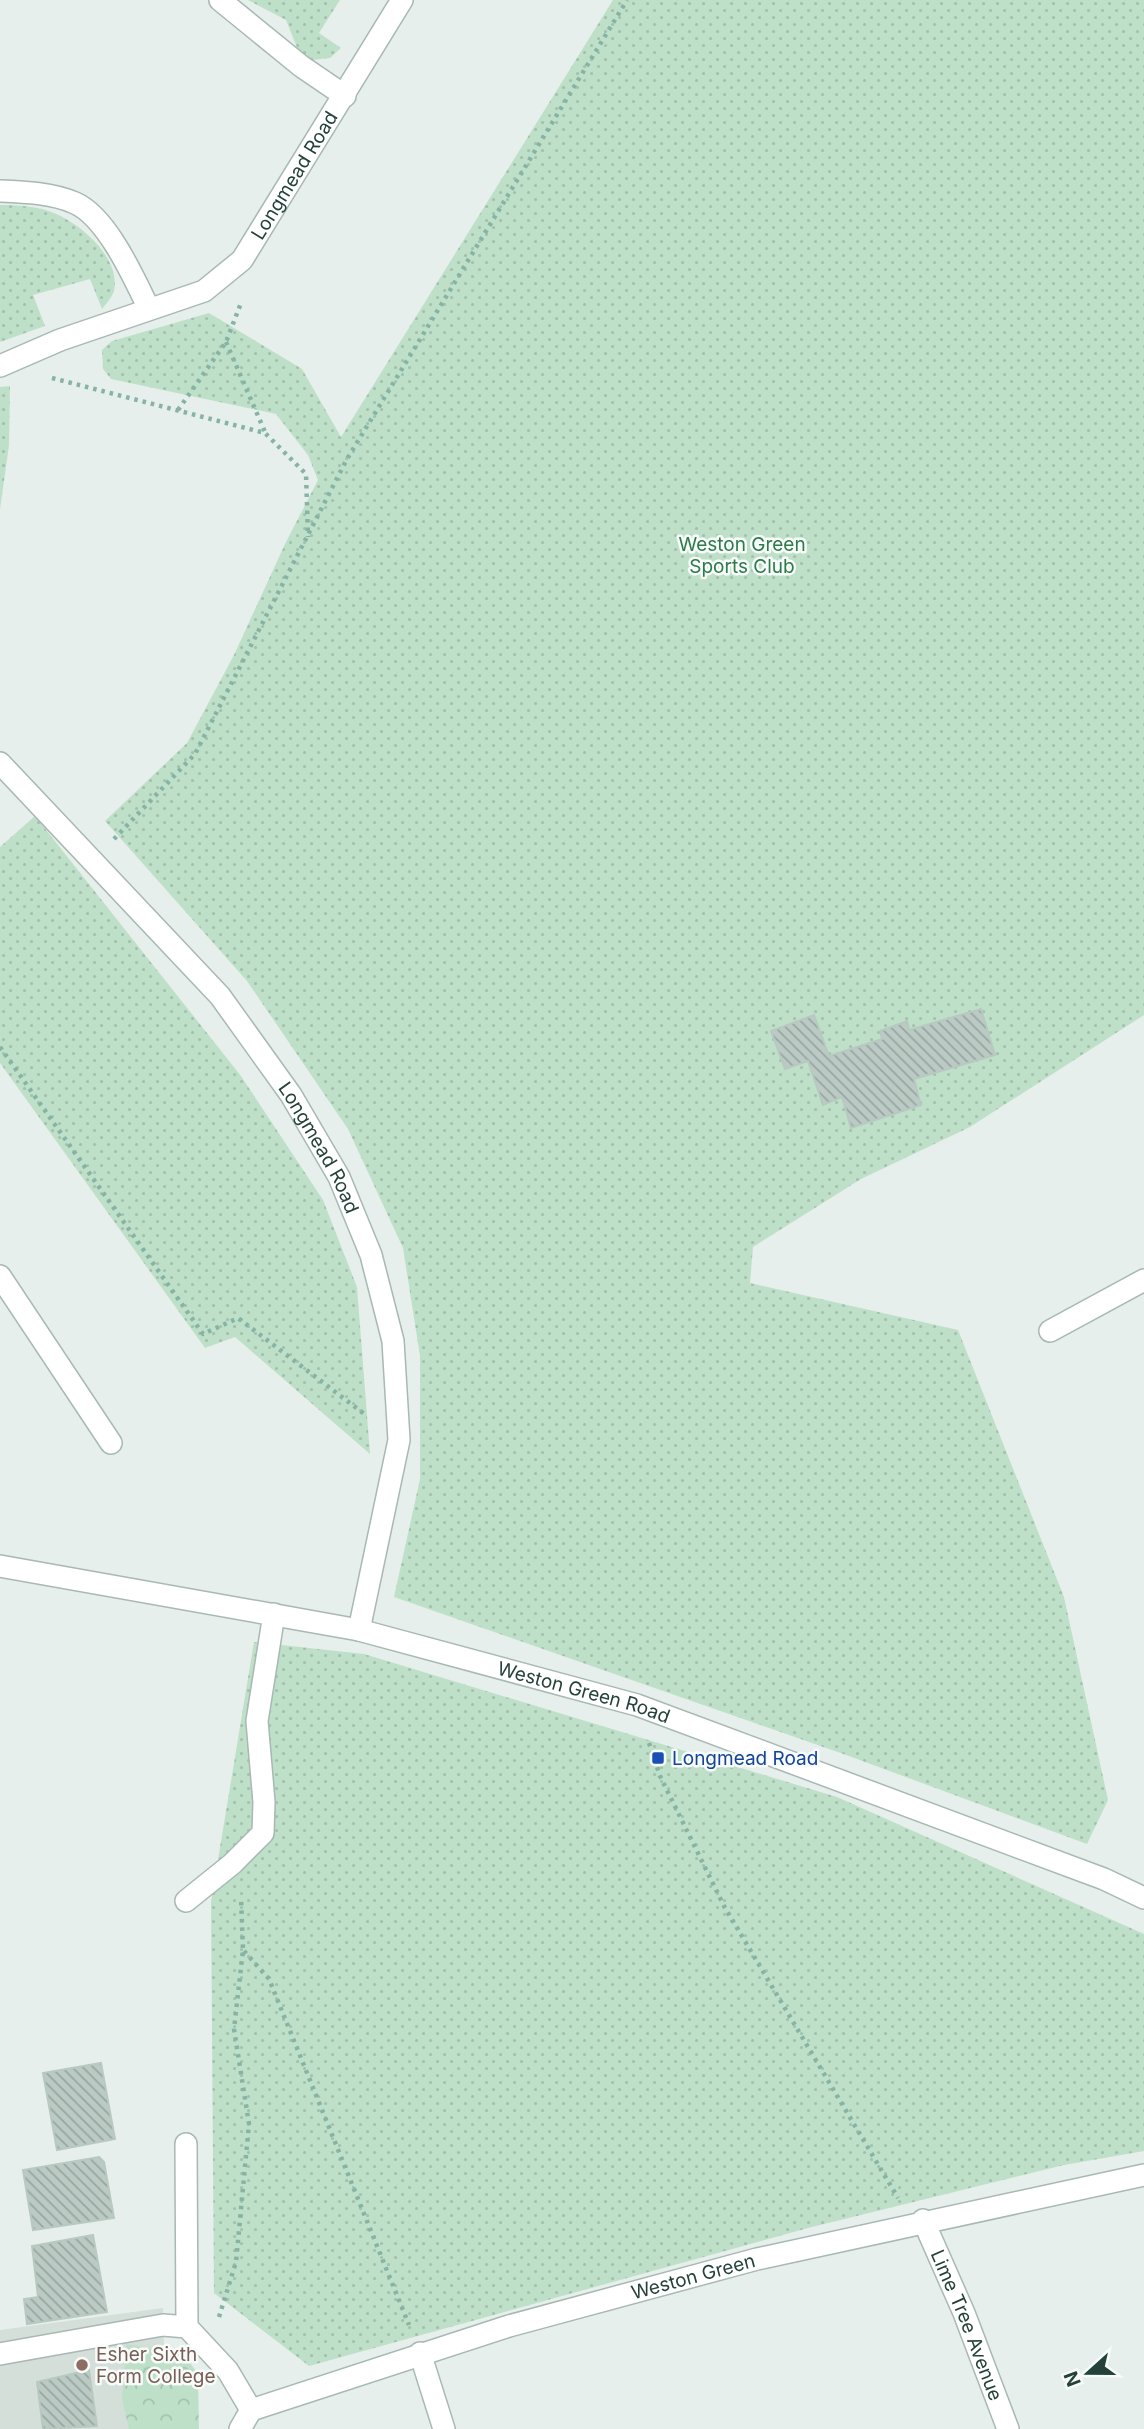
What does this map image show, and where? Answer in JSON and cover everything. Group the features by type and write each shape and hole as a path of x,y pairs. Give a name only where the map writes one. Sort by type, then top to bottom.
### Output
{"street":[{"path":"220,0 301,66 345,96"},
{"name":"Longmead Road","path":"2,366 60,340 204,291 243,260 402,0"},
{"path":"0,191 31,192 77,203 99,223 128,266 149,309"},
{"name":"Longmead Road","path":"0,763 220,996 291,1095 339,1177 371,1255 393,1341 399,1440 359,1630"},
{"path":"0,1276 111,1443"},
{"path":"1050,1331 1144,1280"},
{"name":"Weston Green Road","path":"0,1566 359,1630 637,1705 1104,1879 1144,1898"},
{"path":"186,1901 239,1858 263,1833 264,1802 257,1721 274,1614"},
{"path":"186,2144 187,2327"},
{"name":"Weston Green","path":"251,2410 420,2353 757,2259 1144,2175"},
{"name":"Lime Tree Avenue","path":"918,2222 964,2313 1008,2429"},
{"path":"0,2354 163,2325 187,2327 228,2371 251,2410 240,2429"},
{"path":"420,2353 444,2429"}],"path":[{"path":"94,860 195,754 347,459 627,0"},
{"path":"178,410 226,342 246,290 236,266"},
{"path":"226,342 265,433 306,474 308,538"},
{"path":"2,366 265,433"},
{"path":"0,1047 203,1334 238,1318 399,1440"},
{"path":"637,1705 660,1776 724,1906 918,2222"},
{"path":"209,2349 236,2262 249,2124 234,2029 243,1950 239,1858"},
{"path":"243,1950 269,1979 420,2353"}],"shaded area":[{"name":"Esher Sixth Form College","path":"163,2308 165,2392 181,2429 0,2429 0,2330"}],"green space":[{"path":"248,0 340,0 319,33 341,48 330,58 312,60 298,50 286,20"},
{"name":"Weston Green Sports Club","path":"613,0 1144,0 1144,1015 970,1127 861,1179 753,1247 750,1283 958,1330 1064,1597 1108,1800 1087,1844 849,1756 394,1597 420,1479 420,1356 403,1248 348,1129 247,981 105,821 187,743 234,655 318,480 308,455 276,414 111,379 103,369 102,350 112,341 209,313 302,369 341,437"},
{"path":"0,205 28,206 54,213 76,225 97,244 111,266 115,279 114,291 102,309 90,279 33,295 45,326 0,342"},
{"path":"10,386 9,445 0,509 0,387"},
{"path":"35,816 241,1076 323,1200 357,1287 370,1454 235,1337 205,1348 0,1063 0,847"},
{"path":"254,1642 364,1654 837,1797 1144,1934 1144,2151 1064,2165 808,2228 309,2366 214,2293 211,1902"},
{"path":"126,2344 183,2353 198,2374 199,2429 129,2429 122,2399"}],"building":[{"path":"981,1009 995,1055 914,1079 921,1105 851,1128 842,1097 823,1105 808,1061 785,1069 771,1031 814,1015 829,1056 882,1039 880,1031 907,1021 909,1030"},
{"path":"101,2063 115,2139 57,2150 43,2073"},
{"path":"99,2157 104,2162 114,2218 33,2230 23,2170"},
{"path":"93,2235 107,2312 27,2324 24,2299 38,2297 32,2246"},
{"path":"89,2370 97,2426 43,2429 37,2382"}],"place":[{"name":"Longmead Road","path":"658,1758"},
{"name":"Esher Sixth Form College","path":"82,2365"}]}
